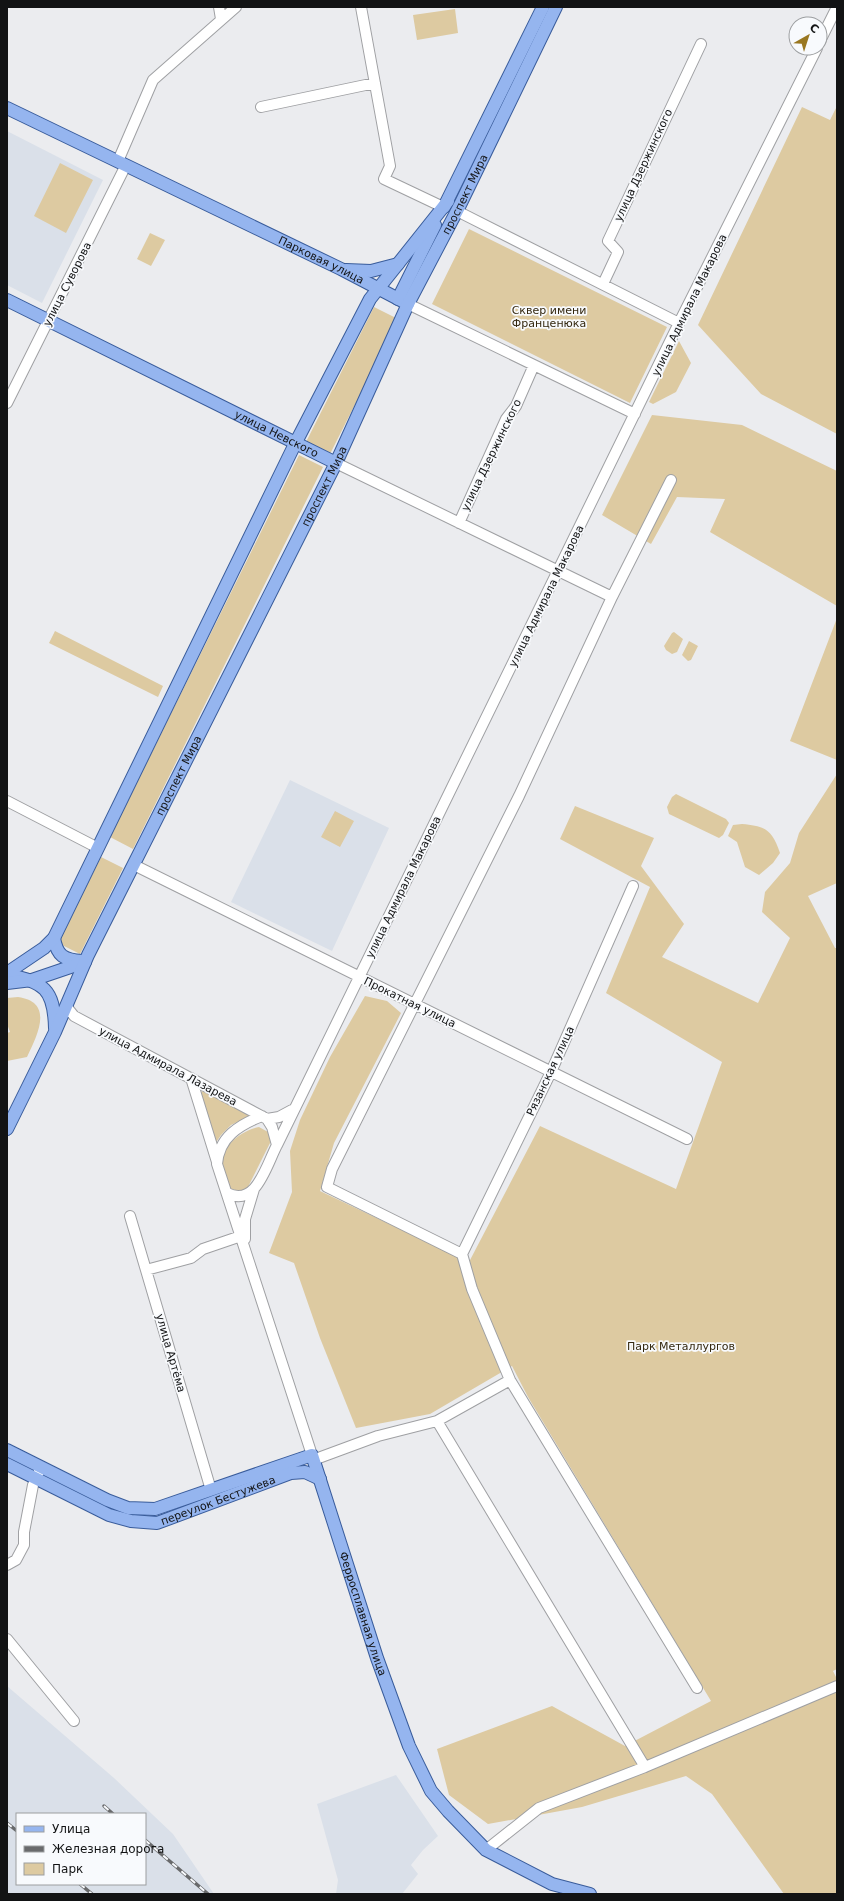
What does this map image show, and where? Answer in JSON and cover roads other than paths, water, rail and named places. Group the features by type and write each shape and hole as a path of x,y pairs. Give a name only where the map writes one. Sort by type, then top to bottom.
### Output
{"main road":[{"name":"проспект Мира","path":"7,1129 55,1032 85,962 336,464 445,204 542,7"},
{"name":"проспект Мира","path":"404,301 457,211 556,7"},
{"name":"Парковая улица","path":"7,108 341,269 404,301"},
{"name":"проспект Мира","path":"7,973 44,948 54,938 295,444 370,299 445,204"},
{"path":"341,269 371,270 398,264"},
{"name":"улица Невского","path":"7,300 336,464"},
{"path":"54,938 56,950 63,957 70,960 85,962"},
{"path":"7,983 32,980 85,962"},
{"path":"7,973 32,980 66,1006"},
{"path":"45,989 54,1008 55,1032"},
{"name":"переулок Бестужева","path":"7,1450 107,1500 128,1508 155,1509 312,1457"},
{"name":"Ферросплавная улица","path":"312,1457 377,1658 408,1746 431,1791 448,1811 486,1850 552,1884 590,1894"},
{"name":"переулок Бестужева","path":"7,1464 109,1515 131,1521 157,1523 291,1473 305,1472 320,1478"}],"street":[{"path":"219,7 221,19"},
{"name":"улица Суворова","path":"7,403 48,321 122,163 153,80 236,7"},
{"path":"361,7 390,166 384,179 445,204"},
{"path":"828,25 837,7"},
{"name":"улица Дзержинского","path":"603,284 618,252 608,241 701,44"},
{"name":"улица Адмирала Макарова","path":"254,1189 679,323 813,56"},
{"path":"261,107 375,83"},
{"path":"457,211 679,323"},
{"name":"Парковая улица","path":"404,301 635,414"},
{"name":"улица Дзержинского","path":"459,523 506,419 516,406 534,365"},
{"name":"улица Невского","path":"336,464 612,597"},
{"path":"671,480 612,597 518,796 332,1169 327,1187 462,1254 472,1289 510,1380 697,1688"},
{"path":"7,800 98,848"},
{"name":"Прокатная улица","path":"134,865 225,908 359,977 687,1139"},
{"name":"Рязанская улица","path":"462,1254 551,1072 633,886"},
{"name":"улица Адмирала Лазарева","path":"66,1006 74,1016 265,1118"},
{"path":"191,1078 217,1164"},
{"path":"217,1164 221,1148 230,1134 240,1126 265,1118 279,1117 292,1110"},
{"path":"265,1118 272,1128 277,1144"},
{"name":"Ферросплавная улица","path":"217,1164 312,1457"},
{"path":"226,1193 239,1198 247,1195 254,1189"},
{"path":"245,1249 245,1218 254,1189"},
{"name":"улица Артёма","path":"130,1216 211,1490"},
{"path":"146,1270 191,1258 203,1249 241,1236"},
{"path":"312,1457 378,1436 437,1421 510,1380"},
{"path":"437,1421 645,1767"},
{"path":"7,1565 16,1560 24,1545 24,1532 33,1485 41,1467"},
{"path":"7,1639 74,1721"},
{"path":"486,1850 539,1808 645,1767 837,1686"}],"railway":[{"path":"104,1806 112,1813"},
{"path":"7,1823 16,1830"},
{"path":"146,1841 208,1894"},
{"path":"81,1885 92,1894"}],"park label":[{"name":"Сквер имени Франценюка","path":"549,316"},
{"name":"Парк Металлургов","path":"681,1346"}]}
